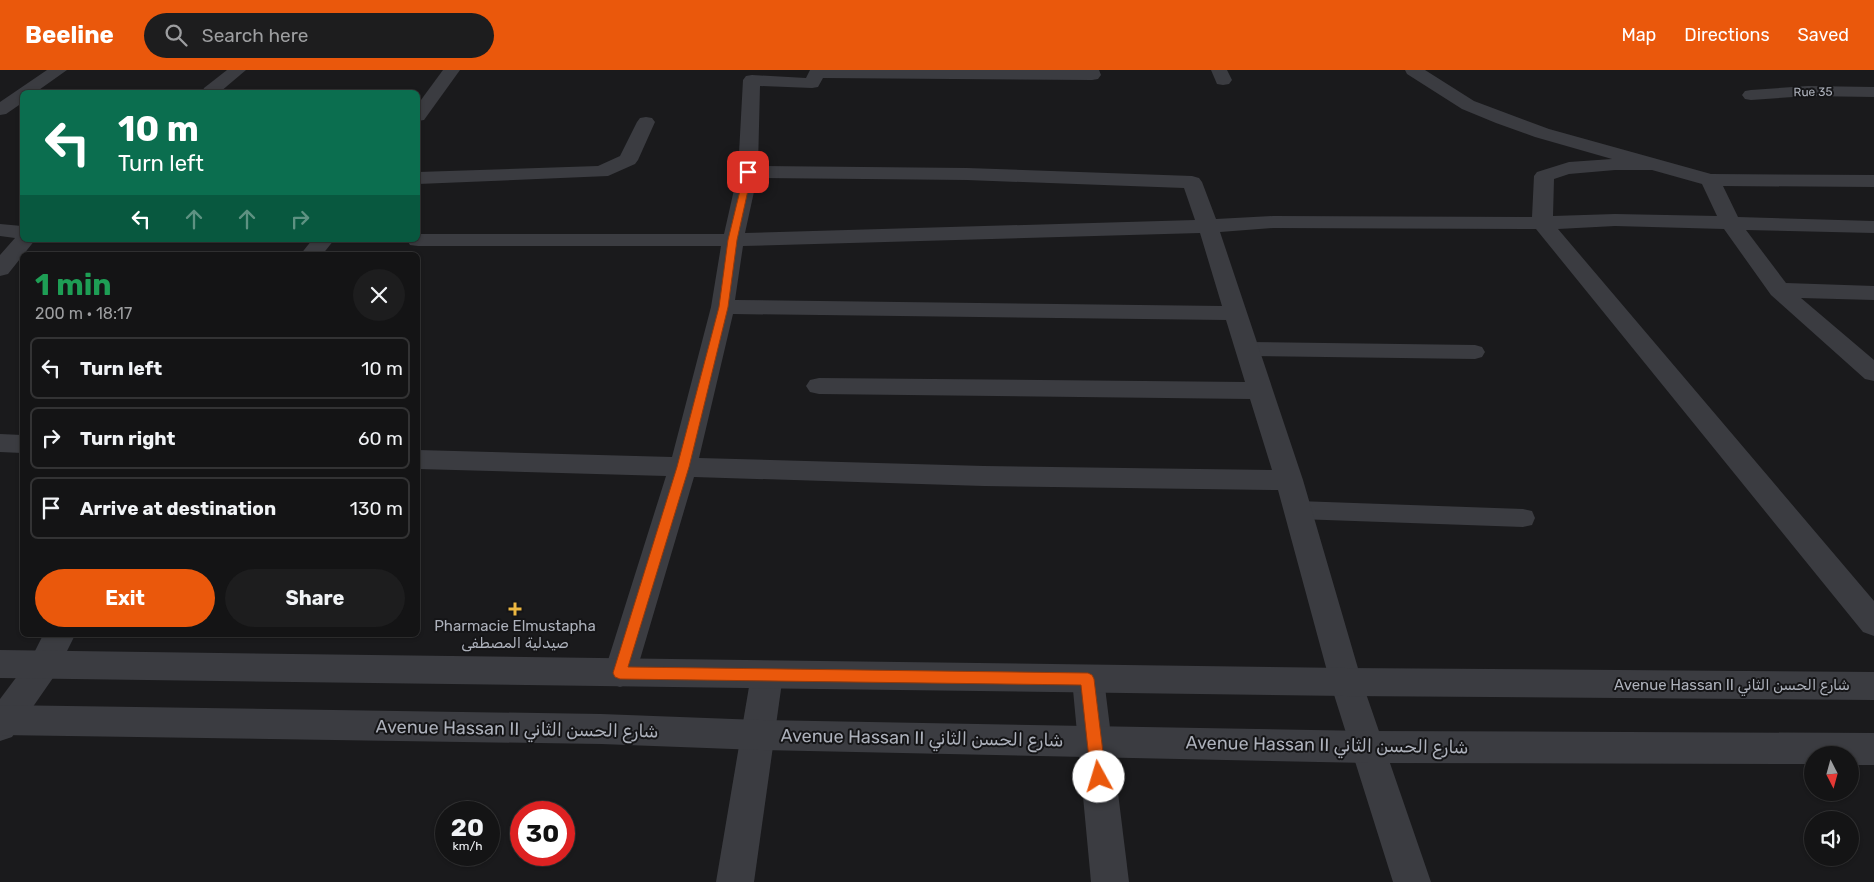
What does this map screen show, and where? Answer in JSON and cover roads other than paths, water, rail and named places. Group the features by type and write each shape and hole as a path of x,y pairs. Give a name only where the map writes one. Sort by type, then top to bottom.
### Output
{"street":[{"path":"30,90 59,70"},
{"path":"213,90 238,70"},
{"path":"420,113 452,70"},
{"path":"620,673 683,467 724,307 733,240 748,172 752,80 812,82 818,71 1092,75 1091,70"},
{"path":"1413,70 1468,104 1502,119 1542,133 1710,180 1874,181"},
{"name":"Rue 35","path":"1752,96 1808,91 1874,92"},
{"path":"0,110 20,97"},
{"path":"420,178 601,172 628,160 646,122"},
{"path":"1657,164 1578,166 1556,170 1544,176 1542,223 1874,623"},
{"path":"748,172 967,174 1192,182 1248,349 1298,510 1346,682 1412,882"},
{"path":"1710,180 1730,223 1779,290 1874,373"},
{"path":"420,240 733,240 1208,226 1273,222 1542,223 1615,220 1874,226"},
{"path":"0,230 20,232"},
{"path":"0,270 22,242"},
{"path":"313,252 321,242"},
{"path":"1779,290 1874,293"},
{"path":"724,307 1236,313"},
{"path":"819,386 1261,391"},
{"path":"0,442 20,444"},
{"path":"420,459 994,476 1289,480"},
{"path":"2,722 44,664 58,637"},
{"name":"Avenue Hassan II شارع الحسن الثاني","path":"0,664 1870,690"},
{"path":"736,882 760,735 766,675"},
{"path":"1088,679 1110,882"},
{"name":"Avenue Hassan II شارع الحسن الثاني","path":"2,722 602,729 760,735 1368,747 1874,749"}],"lane":[{"path":"1248,349 1475,352"},
{"path":"1298,510 1523,518"}],"place":[{"name":"Pharmacie Elmustapha صيدلية المصطفى","path":"515,609"}]}
